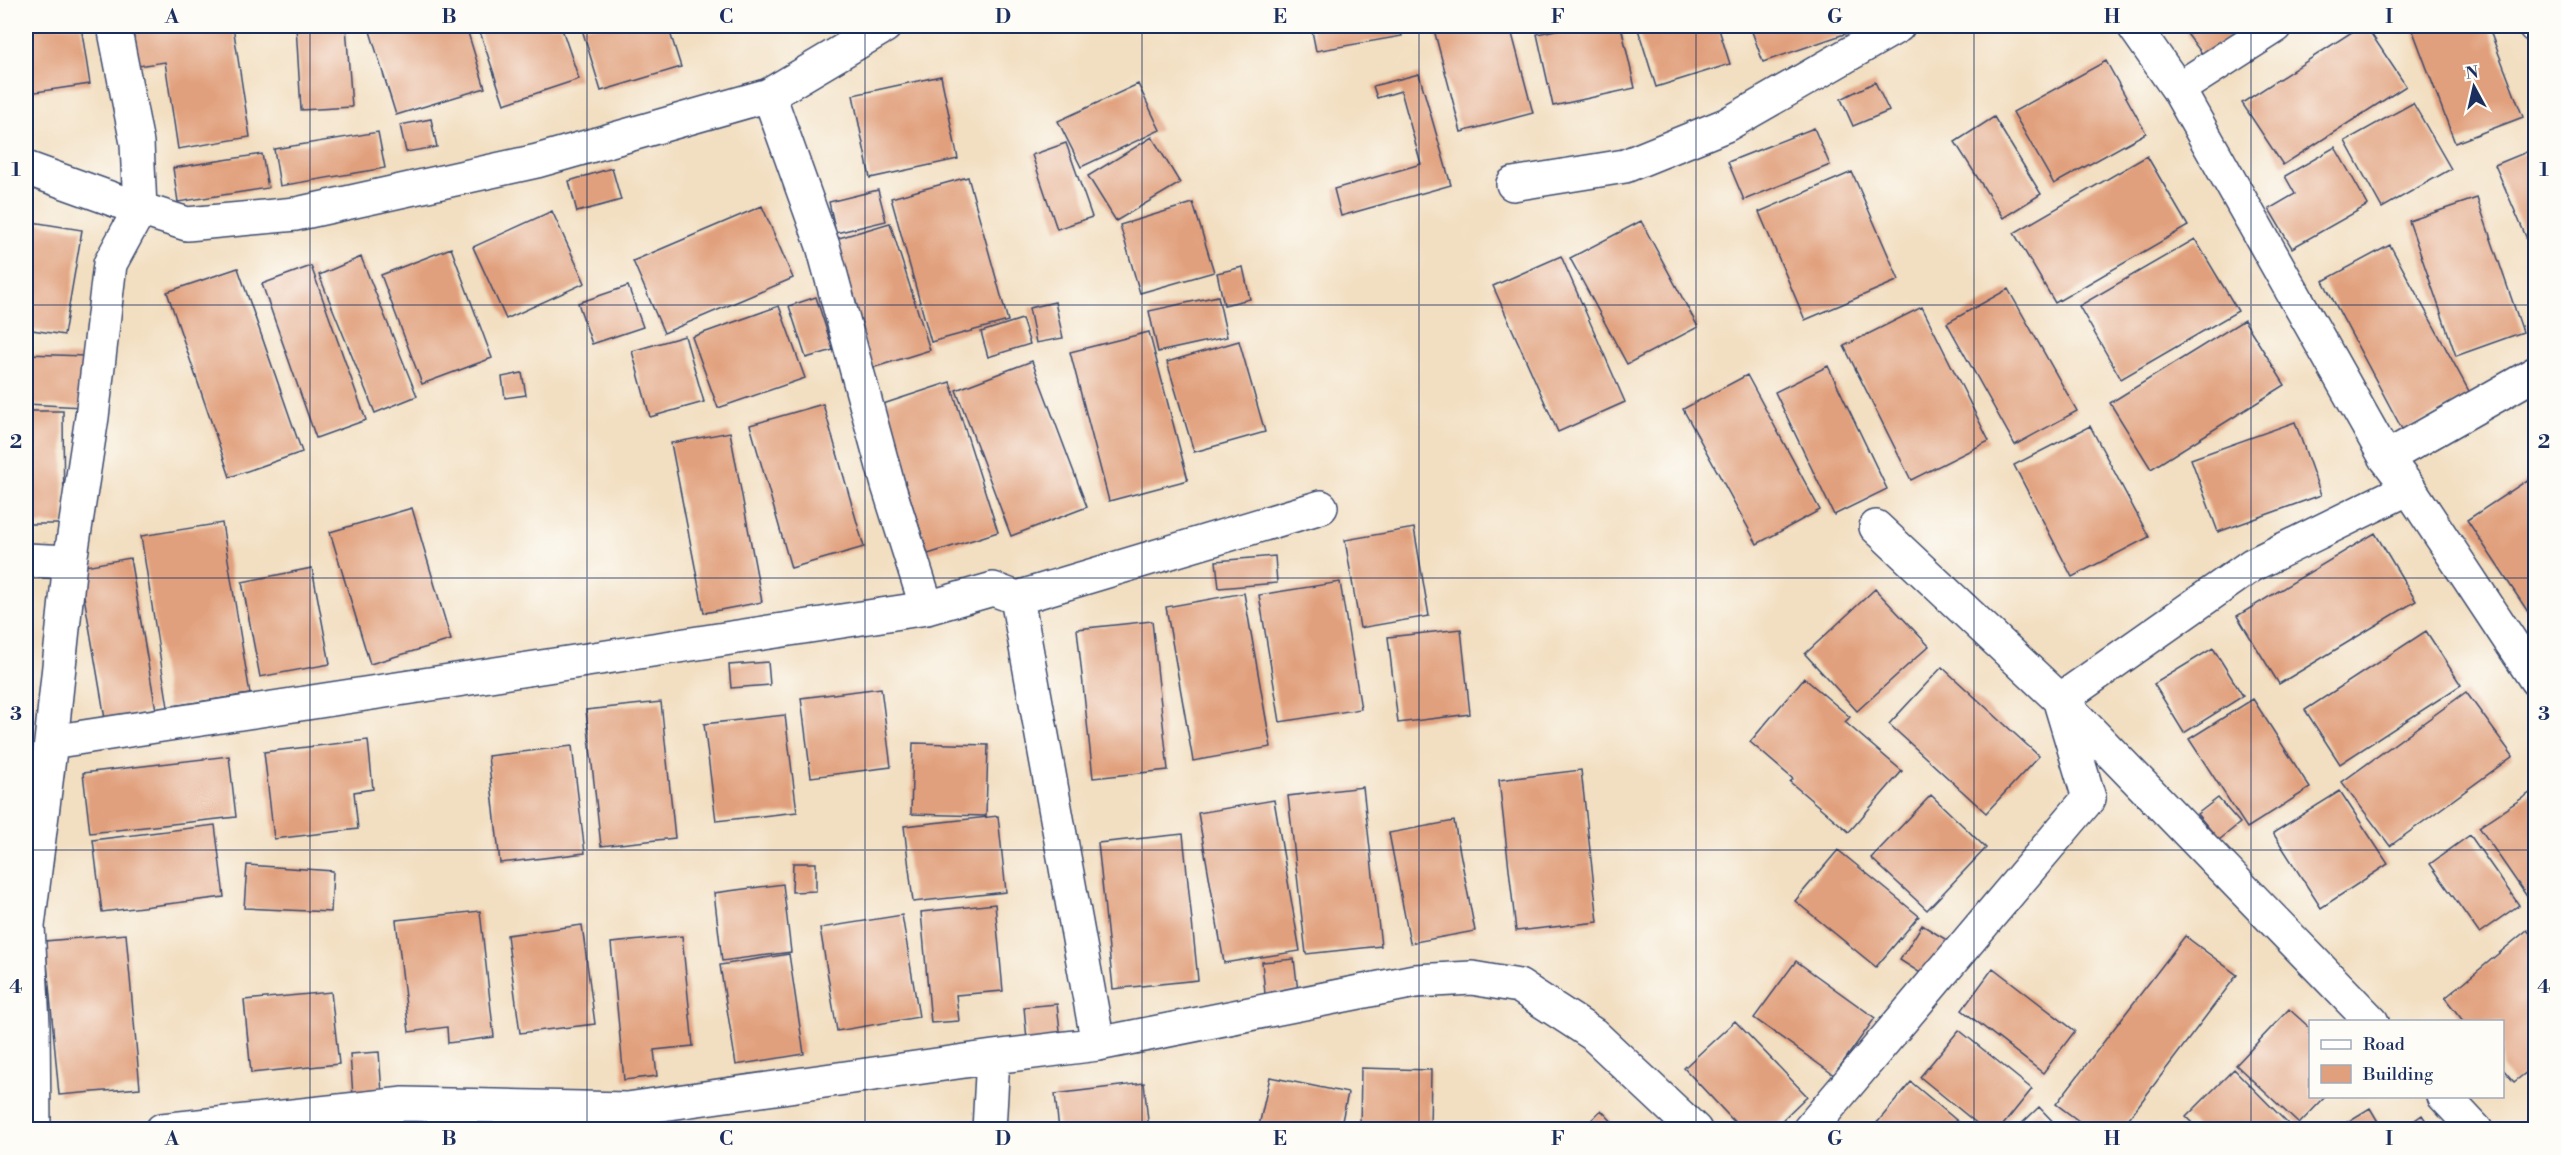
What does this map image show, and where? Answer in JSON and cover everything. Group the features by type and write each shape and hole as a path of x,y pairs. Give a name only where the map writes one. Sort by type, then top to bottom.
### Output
{"street":[{"path":"34,1130 29,1024 28,926 70,562 92,417 110,264 140,209 137,143 114,26"},
{"path":"26,168 187,224 296,214 537,161 769,96 885,26"},
{"path":"1513,184 1625,166 1726,125 1898,26"},
{"path":"2134,26 2178,89 2386,458 2409,488 2535,680"},
{"path":"2178,89 2276,26"},
{"path":"769,96 823,246 888,485 927,608"},
{"path":"2386,458 2535,373"},
{"path":"2060,700 2252,565 2409,488"},
{"path":"51,742 927,608 993,590 1017,598 1321,507"},
{"path":"1876,527 2060,700 2370,1020"},
{"path":"26,560 70,562"},
{"path":"1017,598 1098,1044"},
{"path":"1809,1130 2089,798 2060,700"},
{"path":"162,1130 404,1104 627,1109 1098,1044 1415,981 1472,978 1519,987 1593,1034 1695,1130"},
{"path":"989,1130 993,1057"},
{"path":"2446,1098 2476,1130"}],"building":[{"path":"26,26 81,26 90,84 29,93 26,68"},
{"path":"132,26 233,26 250,137 178,149 165,62 138,66"},
{"path":"296,26 346,26 352,107 301,110"},
{"path":"377,26 466,26 485,88 396,115 369,28"},
{"path":"478,26 561,26 579,79 504,104"},
{"path":"581,26 668,26 681,67 601,91"},
{"path":"1311,26 1400,26 1402,36 1316,51"},
{"path":"1433,26 1510,26 1533,113 1461,132"},
{"path":"1574,26 1621,26 1635,88 1553,106 1537,34"},
{"path":"1637,26 1718,26 1730,64 1656,87"},
{"path":"1750,26 1854,26 1856,30 1763,62"},
{"path":"2181,26 2245,26 2204,56"},
{"path":"2361,26 2366,26 2406,86 2283,165 2242,103"},
{"path":"2411,26 2488,26 2523,117 2455,143"},
{"path":"2106,61 2146,133 2054,184 2013,112"},
{"path":"1419,74 1451,185 1341,216 1334,189 1421,164 1401,91 1377,98 1373,86"},
{"path":"941,76 958,159 870,178 853,95"},
{"path":"1875,82 1889,111 1853,126 1841,99"},
{"path":"1138,84 1160,130 1081,167 1058,121"},
{"path":"2413,103 2451,169 2382,208 2345,141"},
{"path":"1994,117 2041,194 2003,218 1955,142"},
{"path":"431,119 437,147 406,152 400,125"},
{"path":"1814,128 1830,165 1744,200 1728,162"},
{"path":"378,132 385,168 280,186 274,149"},
{"path":"1152,137 1180,183 1116,221 1088,176"},
{"path":"1066,143 1092,217 1057,229 1032,155"},
{"path":"2335,147 2368,205 2292,248 2269,209 2295,194 2285,176"},
{"path":"2536,148 2536,260 2495,165"},
{"path":"262,154 268,188 178,202 173,168"},
{"path":"2147,156 2188,226 2055,303 2014,233"},
{"path":"612,168 621,200 577,212 569,181"},
{"path":"1852,172 1899,280 1805,320 1759,212"},
{"path":"968,177 1008,321 931,342 891,198"},
{"path":"878,190 886,221 836,233 829,202"},
{"path":"2477,198 2523,332 2456,356 2409,221"},
{"path":"1193,203 1214,272 1140,293 1120,225"},
{"path":"762,206 793,278 664,333 633,261"},
{"path":"552,211 585,283 506,319 473,247"},
{"path":"26,221 82,230 64,335 26,329"},
{"path":"1641,221 1698,327 1627,364 1570,258"},
{"path":"890,223 930,350 872,368 832,240"},
{"path":"2195,239 2238,311 2121,379 2079,306"},
{"path":"2390,245 2471,395 2403,431 2323,281"},
{"path":"451,248 492,358 422,384 381,275"},
{"path":"1561,256 1625,402 1558,432 1493,286"},
{"path":"361,257 417,396 375,413 319,275"},
{"path":"311,266 366,420 316,438 262,284"},
{"path":"1243,267 1250,299 1224,305 1217,273"},
{"path":"238,268 302,452 230,477 167,292"},
{"path":"628,286 643,327 592,344 578,303"},
{"path":"2008,289 2077,411 2015,445 1947,323"},
{"path":"1218,296 1227,337 1158,352 1149,311"},
{"path":"816,297 833,350 806,358 789,306"},
{"path":"1055,302 1063,338 1036,343 1029,308"},
{"path":"779,306 805,378 718,408 692,337"},
{"path":"1922,307 1989,441 1911,480 1844,346"},
{"path":"1022,319 1030,344 988,357 981,332"},
{"path":"2244,320 2285,385 2151,469 2110,403"},
{"path":"1149,332 1188,480 1109,501 1070,352"},
{"path":"685,336 704,402 650,417 632,351"},
{"path":"1239,341 1265,432 1194,452 1167,362"},
{"path":"26,354 85,356 83,407 26,404"},
{"path":"1032,361 1087,507 1011,536 956,390"},
{"path":"1828,366 1887,489 1834,515 1775,392"},
{"path":"522,373 526,395 505,398 502,377"},
{"path":"1747,375 1820,510 1757,544 1683,409"},
{"path":"950,382 998,532 928,554 880,405"},
{"path":"823,404 864,547 791,568 750,425"},
{"path":"26,411 63,411 64,524 26,524"},
{"path":"2295,422 2321,495 2218,532 2191,459"},
{"path":"2090,426 2149,537 2072,577 2014,465"},
{"path":"730,432 762,602 704,613 671,443"},
{"path":"2529,479 2536,488 2536,624 2467,520"},
{"path":"412,508 451,640 370,664 330,532"},
{"path":"222,523 250,694 168,707 141,536"},
{"path":"1414,528 1429,616 1360,628 1345,540"},
{"path":"2375,533 2416,601 2279,684 2237,616"},
{"path":"1275,556 1277,583 1219,588 1216,561"},
{"path":"130,558 156,710 105,719 79,567"},
{"path":"312,568 330,664 260,677 242,582"},
{"path":"1340,582 1361,709 1280,722 1259,595"},
{"path":"1875,589 1929,646 1857,711 1805,654"},
{"path":"1244,593 1271,747 1193,761 1166,607"},
{"path":"1152,621 1168,770 1093,778 1077,629"},
{"path":"1461,629 1470,714 1398,723 1388,637"},
{"path":"2426,631 2461,685 2340,764 2305,710"},
{"path":"2213,648 2243,696 2184,733 2154,684"},
{"path":"768,662 770,685 731,688 729,665"},
{"path":"1942,667 2039,756 1986,813 1889,724"},
{"path":"1804,678 1850,717 1845,722 1902,771 1849,832 1790,782 1793,779 1750,742"},
{"path":"881,688 891,767 811,777 801,698"},
{"path":"2466,692 2513,756 2390,846 2342,782"},
{"path":"2253,699 2310,788 2247,828 2189,739"},
{"path":"661,702 675,838 601,846 586,710"},
{"path":"785,715 797,812 716,821 704,724"},
{"path":"368,740 373,789 354,792 358,829 274,839 264,752"},
{"path":"913,743 988,745 986,816 911,814"},
{"path":"572,746 585,853 500,863 488,756"},
{"path":"229,756 236,817 90,833 83,773"},
{"path":"1581,770 1598,922 1516,931 1499,780"},
{"path":"1363,787 1381,946 1306,954 1288,796"},
{"path":"2536,789 2536,893 2528,898 2479,827"},
{"path":"2340,791 2388,864 2321,908 2273,833"},
{"path":"1931,795 1986,848 1927,910 1871,858"},
{"path":"2218,798 2240,823 2219,840 2197,814"},
{"path":"1274,800 1300,951 1224,963 1198,813"},
{"path":"998,816 1006,892 913,902 904,826"},
{"path":"1454,821 1475,931 1410,943 1389,833"},
{"path":"215,825 224,897 102,912 93,840"},
{"path":"1183,834 1198,980 1113,989 1098,843"},
{"path":"2470,835 2519,905 2479,933 2430,864"},
{"path":"1838,850 1919,916 1876,967 1795,901"},
{"path":"793,863 816,863 816,891 792,892"},
{"path":"247,865 333,871 331,912 244,908"},
{"path":"783,884 791,952 722,961 714,893"},
{"path":"995,904 1003,991 956,995 959,1021 931,1023 921,912"},
{"path":"480,911 494,1037 448,1043 447,1027 409,1032 396,920"},
{"path":"902,915 919,1017 837,1031 820,928"},
{"path":"582,925 595,1024 520,1033 507,935"},
{"path":"1922,925 1950,942 1928,978 1900,960"},
{"path":"2527,930 2536,940 2536,1065 2514,1082 2504,1070 2504,1020 2462,1020 2445,998"},
{"path":"126,934 140,1088 59,1095 45,941"},
{"path":"682,936 693,1046 654,1050 657,1076 624,1080 611,943"},
{"path":"2185,936 2237,975 2120,1130 2091,1130 2056,1104"},
{"path":"789,954 804,1054 736,1065 720,965"},
{"path":"1294,959 1298,991 1265,994 1262,962"},
{"path":"1796,961 1875,1018 1834,1075 1754,1018"},
{"path":"1993,968 2075,1031 2043,1073 1962,1010"},
{"path":"331,992 339,1064 251,1073 244,1000"},
{"path":"1057,1004 1062,1048 1028,1051 1024,1007"},
{"path":"2289,1009 2309,1027 2309,1098 2324,1098 2299,1124 2236,1065"},
{"path":"1735,1021 1807,1096 1772,1130 1742,1130 1684,1068"},
{"path":"1959,1030 2032,1089 1999,1130 1985,1130 1920,1077"},
{"path":"379,1052 382,1093 353,1096 350,1054"},
{"path":"1361,1068 1431,1070 1430,1130 1360,1130"},
{"path":"2234,1069 2294,1130 2199,1130 2186,1117"},
{"path":"1270,1077 1348,1093 1340,1130 1258,1130"},
{"path":"1911,1082 1968,1130 1871,1130"},
{"path":"1144,1083 1149,1130 1059,1130 1055,1094"},
{"path":"2039,1107 2061,1130 2015,1130"},
{"path":"2370,1108 2383,1130 2334,1130"},
{"path":"1601,1110 1620,1130 1582,1130"},
{"path":"2422,1115 2432,1130 2401,1130"}]}
